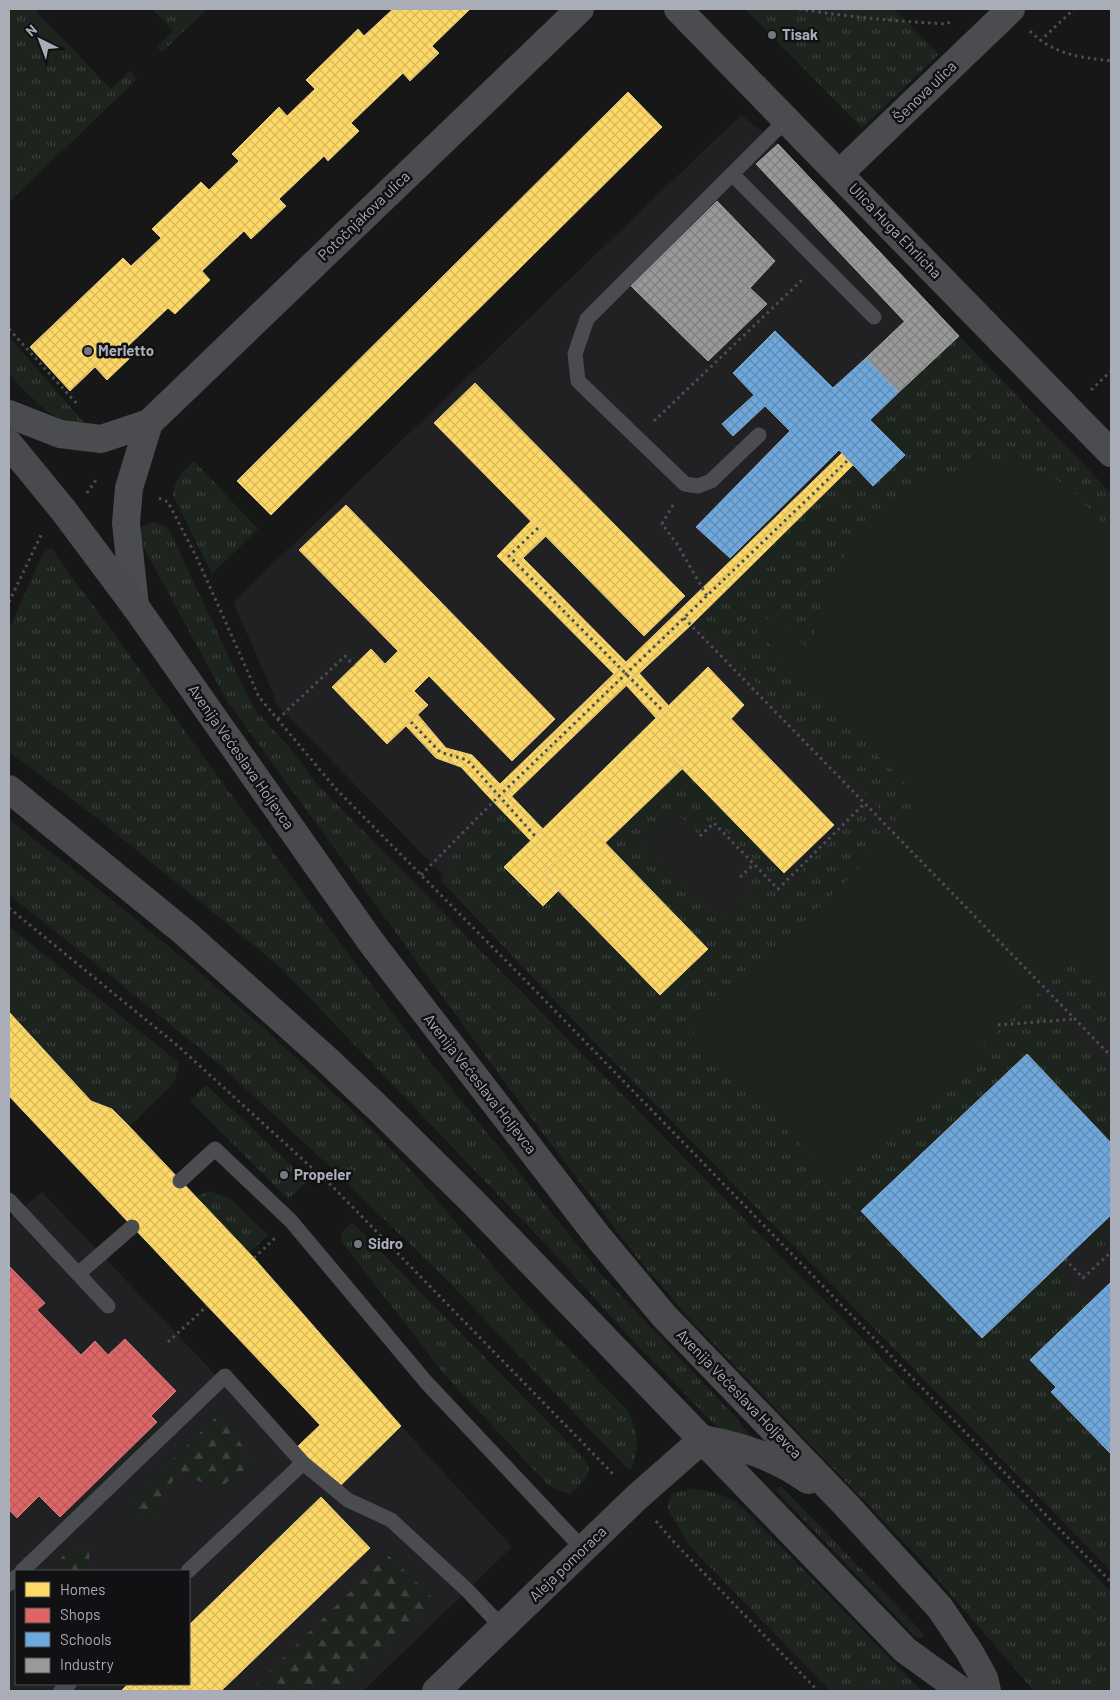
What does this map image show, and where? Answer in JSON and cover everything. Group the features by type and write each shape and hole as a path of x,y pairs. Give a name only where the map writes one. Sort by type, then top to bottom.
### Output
{"street":[{"name":"Potočnjakova ulica","path":"9,414 60,434 101,439 149,423 580,9"},
{"name":"Ulica Huga Ehrlicha","path":"678,9 1111,453"},
{"name":"Šenova ulica","path":"839,174 1010,9"},
{"name":"Potočnjakova ulica","path":"135,606 126,523 129,488 149,423"},
{"name":"Avenija Većeslava Holjevca","path":"9,444 64,511 135,606 371,942 599,1238 664,1316 847,1506 940,1608 969,1651 984,1678 987,1691"},
{"path":"9,789 186,933 325,1058 474,1202 905,1650 962,1691"},
{"path":"702,1439 734,1445 762,1454 790,1467 847,1506"},
{"name":"Aleja pomoraca","path":"437,1691 636,1498 702,1439"}],"lane":[{"path":"759,435 711,481 698,486 685,484 578,381 574,354 587,319 786,120"},
{"path":"732,174 874,317"},
{"path":"180,1181 215,1149 291,1221 426,1382 583,1549"},
{"path":"9,1200 108,1306"},
{"path":"78,1274 132,1227"},
{"path":"23,1570 226,1376 303,1463 348,1500 391,1520 467,1590 502,1627"},
{"path":"189,1570 303,1463"}],"path":[{"path":"799,9 894,21 946,24 954,21"},
{"path":"1010,9 1040,41 1071,56 1111,61"},
{"path":"1040,41 1074,9"},
{"path":"636,438 820,263"},
{"path":"9,328 81,408"},
{"path":"1091,390 1111,371"},
{"path":"421,875 499,796 848,460"},
{"path":"85,496 100,475"},
{"path":"685,484 662,524 677,544 707,596"},
{"path":"152,496 168,502 197,558 259,697 336,789 1111,1582"},
{"path":"9,602 44,528"},
{"path":"538,528 509,556 663,711"},
{"path":"684,618 1111,1056"},
{"path":"278,719 345,656 354,666"},
{"path":"411,722 440,752 466,760 535,836"},
{"path":"700,836 714,823 778,889 865,803"},
{"path":"740,877 754,864"},
{"path":"9,908 178,1046 333,1187 621,1481"},
{"path":"998,1025 1074,1019"},
{"path":"1065,1260 1083,1278 1111,1252"},
{"path":"168,1342 207,1306"},
{"path":"656,1521 818,1691"}],"shaded area":[{"path":"741,115 778,144 959,336 1111,493 1111,1561 285,713 275,702 273,693 233,602"},
{"path":"42,1192 330,1495 401,1426 512,1547 363,1691 9,1691 9,1219"}],"green space":[{"path":"9,9 34,9 111,89 130,71 137,79 9,202"},
{"path":"152,9 207,9 162,52 156,47 173,31"},
{"path":"745,9 894,9 939,54 862,128"},
{"path":"959,336 1111,493 1111,531 1069,488 1051,477 993,463 974,465 930,481 898,500 850,549 840,564 824,598 814,638 816,658 756,630 1111,994 1111,1045 695,620 853,465 873,486 905,456 870,420"},
{"path":"9,337 87,426 71,425 55,417 9,374"},
{"path":"194,461 258,529 212,574 173,495 177,480"},
{"path":"993,463 1031,469 1060,483 1085,504 1111,531 1111,994 1075,957 839,1185 692,1031 925,804 756,630 774,614 815,657 814,638 816,626 827,590 855,542 873,521 915,489 939,477 965,468"},
{"path":"153,522 165,526 171,534 245,691 257,712 291,749 317,784 1111,1592 1111,1691 1034,1691 921,1560 688,1317 635,1255 517,1099 227,701 145,550 139,531 143,526"},
{"path":"51,548 326,924 427,1058 600,1273 738,1420 748,1433 746,1438 719,1429 634,1342 550,1249 280,967 102,822 9,752 9,627 43,553"},
{"path":"682,769 786,876 778,884 714,819 698,834 677,813 645,845 718,921 751,890 742,880 754,870 778,894 861,812 1111,1067 1111,1143 1027,1054 861,1211 982,1338 1056,1267 1090,1302 1056,1387 1051,1392 1111,1454 1111,1571 584,1031 442,882 453,853 500,809 531,841 504,867 542,906 559,890 661,995 708,948 605,843"},
{"path":"9,820 91,883 184,959 267,1031 371,1128 418,1178 522,1300 628,1411 637,1440 636,1454 631,1469 627,1468 440,1273 325,1162 221,1066 9,895"},
{"path":"9,926 179,1063 174,1083 129,1127 112,1109 91,1101 9,1012"},
{"path":"206,1085 308,1181 288,1199 190,1101"},
{"path":"209,1191 231,1199 268,1235 249,1253 196,1197"},
{"path":"1111,1215 1111,1238 1095,1253 1083,1241"},
{"path":"352,1222 587,1462 587,1476 570,1494 557,1490 547,1484 445,1375 341,1241 342,1233"},
{"path":"221,1412 253,1463 218,1489 177,1472 153,1520 121,1510"},
{"path":"781,1486 922,1632 923,1638 917,1638 778,1493 776,1490"},
{"path":"692,1489 720,1494 744,1509 922,1691 830,1691 690,1546 667,1508 673,1493"},
{"path":"89,1550 90,1570 49,1570 67,1552"},
{"path":"388,1555 435,1600 341,1691 249,1691"},
{"path":"15,1605 15,1680 9,1679 9,1612"}],"building: Homes":[{"path":"393,9 470,9 432,46 439,53 410,81 403,73 351,123 359,131 328,161 324,156 279,199 286,206 251,239 244,231 202,271 210,280 175,314 168,308 126,348 133,355 107,380 95,367 70,391 30,347 123,258 131,266 161,238 152,229 201,182 209,190 239,161 232,154 279,107 287,116 315,89 306,80 358,29 364,36"},
{"path":"628,92 662,127 271,515 237,481"},
{"path":"475,383 685,596 644,636 434,423"},
{"path":"842,453 853,465 691,625 512,796 500,784"},
{"path":"346,505 555,719 512,761 429,676 414,691 428,705 387,744 332,687 371,649 385,664 398,651 299,550"},
{"path":"531,521 546,536 523,558 626,662 614,674 497,556"},
{"path":"708,667 744,705 731,719 713,700 663,749 682,769 605,843 590,827 542,874 559,890 543,906 504,867"},
{"path":"639,673 669,706 656,718 626,685"},
{"path":"713,700 834,825 784,873 663,749"},
{"path":"418,715 446,748 472,755 500,784 487,795 461,767 436,758 406,726"},
{"path":"500,784 543,829 531,841 487,795"},
{"path":"590,827 708,949 660,995 542,874"},
{"path":"9,1012 91,1101 112,1109 254,1258 401,1426 336,1490 296,1448 320,1425 9,1096"},
{"path":"321,1497 370,1548 221,1691 121,1691 127,1685 190,1685 190,1624"}],"building: Shops":[{"path":"9,1266 45,1303 37,1310 81,1355 95,1341 108,1355 125,1339 176,1391 151,1416 157,1422 60,1517 39,1496 17,1518 9,1510"}],"building: Schools":[{"path":"775,331 833,388 866,358 899,392 870,420 905,455 873,486 839,450 730,558 696,527 790,431 765,406 733,436 722,424 754,395 733,373"},
{"path":"1027,1054 1111,1143 1111,1215 982,1338 861,1211"},
{"path":"1111,1282 1111,1454 1051,1392 1056,1387 1030,1360"}],"building: Industry":[{"path":"778,144 926,301 905,322 756,164"},
{"path":"717,201 775,261 750,288 767,304 708,361 631,286"},
{"path":"926,301 959,336 899,392 866,358"}],"place":[{"name":"Tisak","path":"772,35"},
{"name":"Merletto","path":"88,351"},
{"name":"Propeler","path":"284,1175"},
{"name":"Sidro","path":"358,1244"}]}
